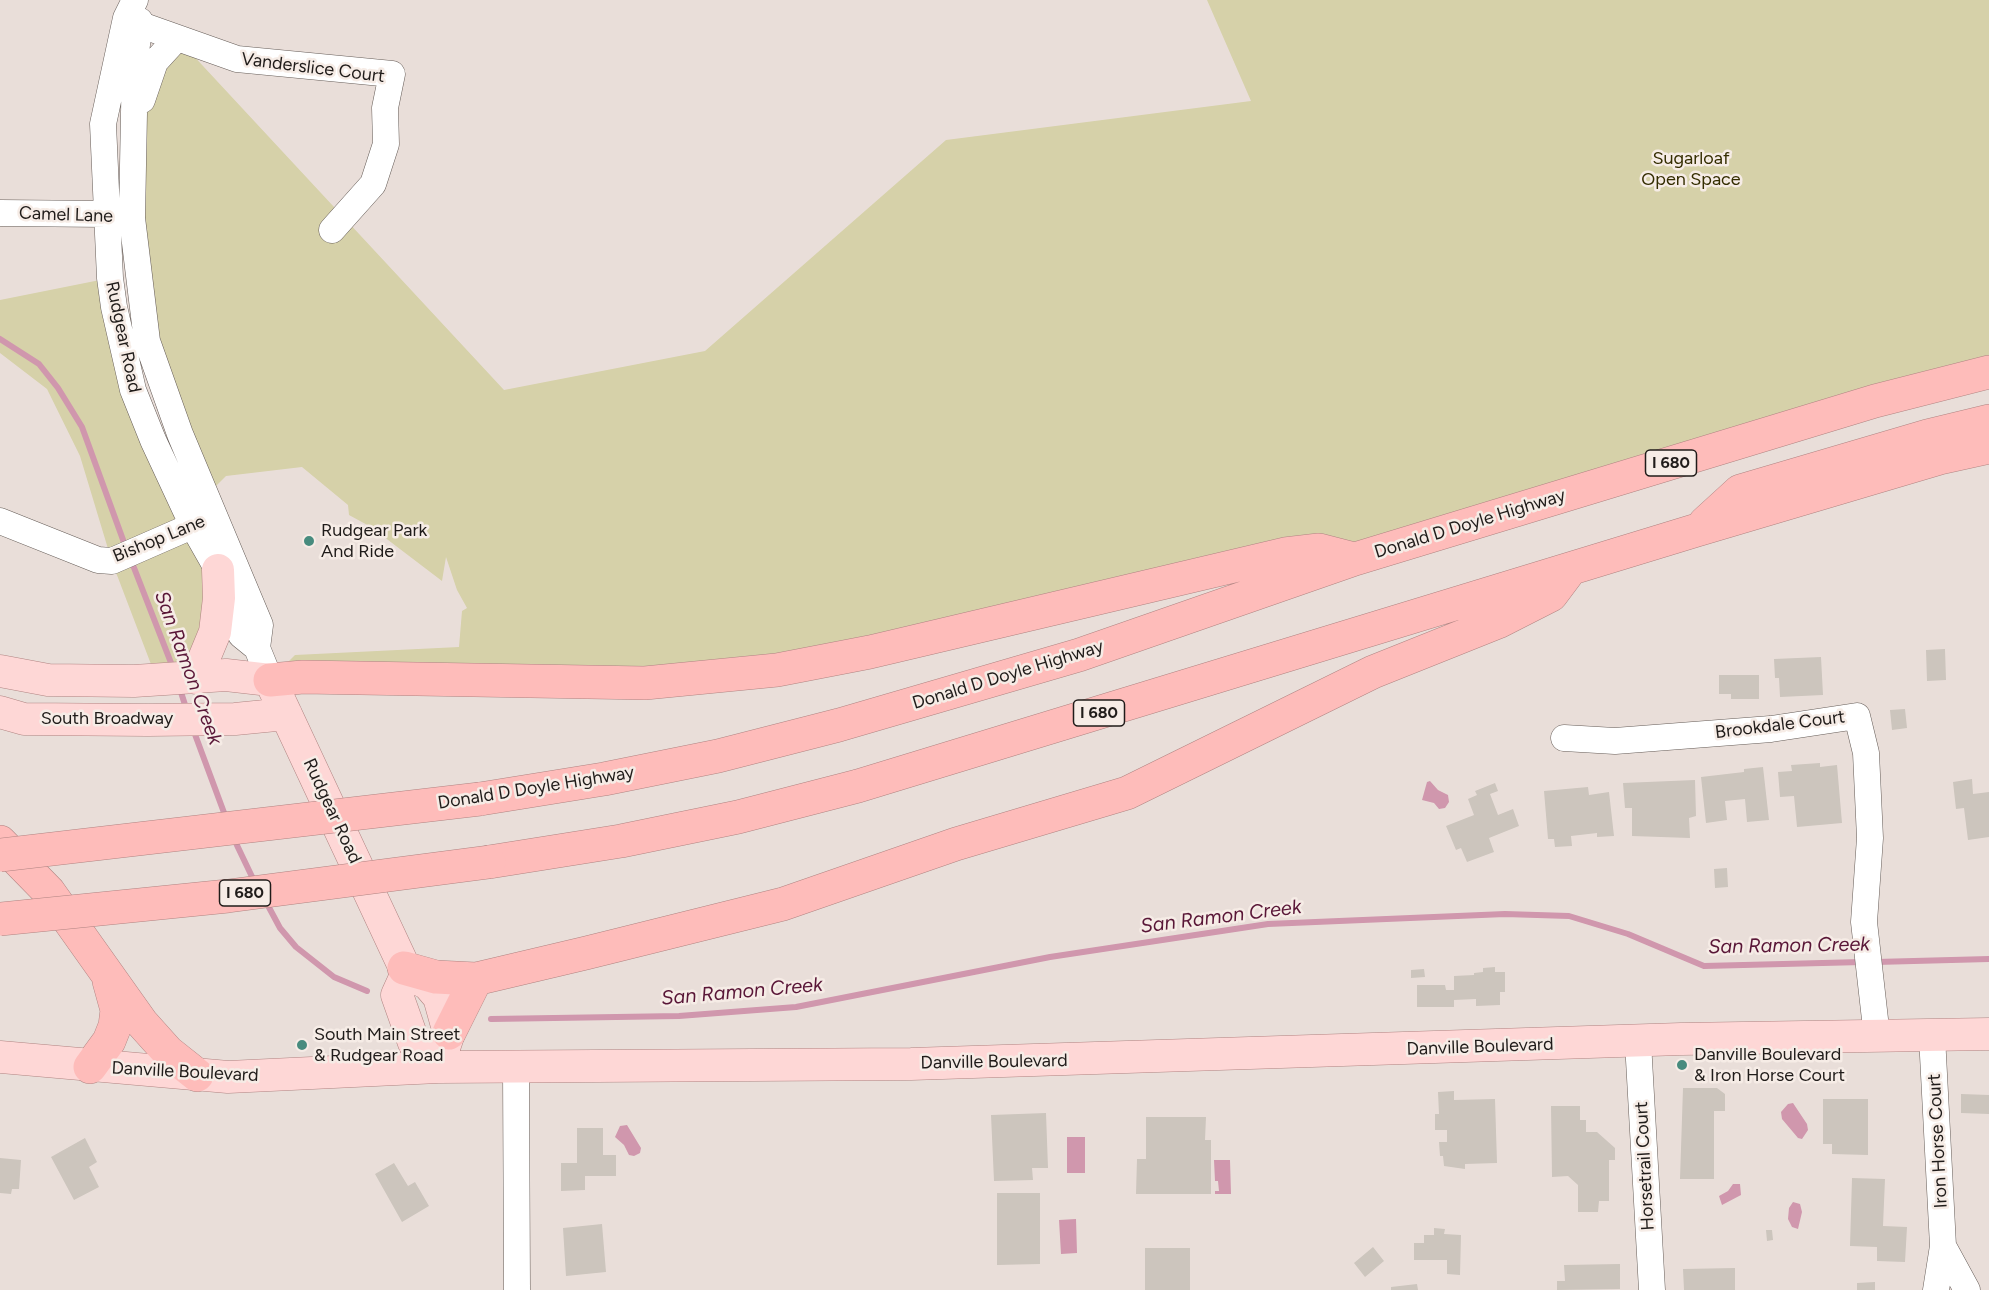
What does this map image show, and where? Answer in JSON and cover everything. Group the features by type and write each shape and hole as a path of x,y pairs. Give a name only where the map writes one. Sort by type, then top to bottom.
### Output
{"highway":[{"name":"Donald D Doyle Highway","path":"0,855 480,799 604,779 706,759 839,725 1078,655 1355,559 1875,401 1989,372"},
{"name":"I 680","path":"1697,530 1740,491 1927,436 1989,421"},
{"name":"I 680","path":"0,919 228,896 489,862 621,841 726,819 858,786 1572,567 1940,458 1989,447"},
{"path":"270,680 303,677 645,683 777,670 870,652 1285,554 1319,550 1355,559"},
{"path":"406,971 436,977 476,979 783,904 956,844 1127,793 1373,672 1498,622 1551,595 1572,567"},
{"path":"0,842 49,892 155,1039 197,1075"},
{"path":"90,1067 109,1041 115,1026 117,1010 107,970"},
{"path":"449,1033 476,979"}],"main road":[{"path":"196,678 215,632 219,598 228,571"},
{"name":"South Broadway","path":"0,671 48,680 134,681 226,675 270,680"},
{"name":"Rudgear Road","path":"270,680 406,971"},
{"name":"South Broadway","path":"0,712 24,719 148,720 235,719 286,714"},
{"path":"406,971 429,984 440,997 449,1033 438,1067 414,1043 397,995 406,971"},
{"name":"Danville Boulevard","path":"0,1057 90,1067 228,1077 438,1067 911,1064 1989,1034"}],"street":[{"name":"Rudgear Road","path":"137,0 141,25 135,60 132,218 147,341 180,434 216,516 240,635 257,648 270,680"},
{"name":"Rudgear Road","path":"137,0 126,18 103,124 111,287 133,390 193,526 228,571"},
{"name":"Vanderslice Court","path":"141,25 237,59 392,74 386,108 386,144 373,184 332,230"},
{"path":"135,120 155,62 177,38"},
{"name":"Camel Lane","path":"0,213 107,214 132,218"},
{"name":"Bishop Lane","path":"0,521 98,560 112,561 216,516"},
{"name":"Brookdale Court","path":"1564,738 1615,741 1771,729 1857,716 1866,753 1870,838 1864,922 1877,1037"},
{"name":"Iron Horse Court","path":"1932,1036 1943,1246 1936,1290"},
{"name":"Horsetrail Court","path":"1638,1042 1652,1290"},
{"path":"516,1067 517,1290"},
{"name":"Iron Horse Court","path":"1943,1246 1967,1290"}],"green space":[{"name":"Sugarloaf Open Space","path":"1207,0 1989,0 1989,372 1355,559 777,670 270,680 295,655 459,647 462,611 467,608 457,590 446,557 442,581 371,527 349,515 348,505 302,467 226,476 207,495 147,341 135,120 177,38 504,390 705,351 946,140 1251,101"},
{"path":"110,278 114,307 218,570 208,654 157,680 112,562 80,456 47,389 0,353 0,300"}],"shaded area":[{"path":"1430,781 1438,790 1448,795 1449,802 1445,808 1439,809 1434,803 1422,800 1427,782"},
{"path":"1793,1103 1807,1124 1808,1130 1802,1139 1798,1138 1782,1119 1781,1112 1788,1104"},
{"path":"627,1125 641,1148 640,1153 634,1156 629,1155 624,1145 615,1137 620,1126"},
{"path":"1067,1137 1085,1137 1085,1173 1067,1173"},
{"path":"1214,1160 1230,1160 1231,1194 1215,1194 1215,1191 1219,1191 1218,1181 1215,1181"},
{"path":"1733,1184 1740,1184 1741,1195 1722,1205 1719,1196 1728,1191"},
{"path":"1793,1202 1800,1204 1802,1212 1798,1229 1792,1227 1788,1219 1789,1208"},
{"path":"1076,1219 1077,1253 1061,1254 1059,1220"}],"building":[{"path":"1945,649 1946,680 1927,681 1926,650"},
{"path":"1821,657 1823,695 1780,697 1779,678 1775,678 1774,659"},
{"path":"1719,675 1759,675 1759,699 1731,699 1731,694 1719,694"},
{"path":"1905,709 1907,728 1892,730 1890,710"},
{"path":"1820,763 1820,767 1837,765 1842,823 1797,827 1794,796 1780,797 1778,772 1792,771 1791,765"},
{"path":"1763,767 1769,820 1747,822 1745,799 1725,801 1727,820 1706,823 1701,777 1744,772 1744,769"},
{"path":"1972,779 1973,794 1989,792 1989,837 1968,840 1964,808 1956,809 1953,782"},
{"path":"1695,780 1696,816 1689,818 1690,838 1632,836 1632,808 1625,808 1623,783"},
{"path":"1495,783 1498,791 1490,794 1498,815 1513,809 1519,826 1489,838 1494,852 1467,862 1461,848 1456,850 1446,826 1474,815 1468,799 1477,795 1475,791"},
{"path":"1588,787 1589,795 1609,792 1614,836 1597,837 1597,833 1571,836 1572,846 1555,847 1554,839 1548,839 1544,791"},
{"path":"1727,868 1728,887 1715,888 1714,869"},
{"path":"1495,967 1495,972 1505,972 1505,992 1500,992 1500,1005 1476,1006 1476,999 1454,1000 1454,1007 1417,1007 1417,985 1445,985 1446,990 1454,990 1454,976 1474,975 1474,973 1483,972 1483,968"},
{"path":"1424,969 1425,977 1411,978 1411,970"},
{"path":"1683,1088 1717,1088 1725,1094 1725,1111 1714,1111 1714,1179 1680,1179"},
{"path":"1454,1091 1454,1100 1495,1099 1497,1163 1465,1164 1465,1169 1444,1166 1443,1156 1440,1156 1439,1142 1447,1142 1447,1130 1435,1130 1435,1114 1439,1114 1438,1092"},
{"path":"1961,1094 1989,1095 1989,1114 1961,1113"},
{"path":"1823,1099 1868,1099 1868,1155 1832,1154 1832,1144 1823,1144"},
{"path":"1551,1106 1580,1106 1580,1120 1586,1120 1586,1132 1597,1132 1615,1148 1615,1160 1609,1160 1609,1201 1599,1201 1598,1212 1578,1212 1578,1185 1568,1176 1552,1177"},
{"path":"1046,1113 1048,1168 1032,1168 1033,1180 994,1181 991,1115"},
{"path":"1146,1117 1206,1117 1205,1140 1211,1140 1211,1194 1136,1194 1137,1159 1146,1159"},
{"path":"577,1128 603,1128 603,1155 616,1155 616,1176 585,1176 585,1190 561,1191 561,1163 577,1163"},
{"path":"85,1138 97,1162 89,1167 99,1187 74,1200 51,1157"},
{"path":"0,1158 21,1160 19,1189 12,1189 11,1194 0,1193"},
{"path":"394,1163 408,1186 415,1182 429,1206 402,1222 375,1174"},
{"path":"1852,1178 1885,1179 1883,1226 1907,1227 1905,1262 1877,1261 1877,1247 1850,1246"},
{"path":"997,1193 1040,1193 1040,1264 997,1265"},
{"path":"602,1224 606,1272 566,1276 563,1228"},
{"path":"1434,1228 1445,1229 1444,1234 1461,1235 1460,1275 1447,1274 1447,1260 1414,1260 1414,1243 1424,1243 1424,1235 1434,1235"},
{"path":"1766,1230 1772,1230 1773,1240 1767,1241"},
{"path":"1373,1247 1384,1261 1365,1277 1354,1263"},
{"path":"1145,1248 1190,1248 1190,1290 1145,1290"},
{"path":"1620,1264 1620,1289 1557,1290 1557,1281 1565,1281 1564,1265"},
{"path":"1735,1268 1735,1290 1684,1290 1683,1269"},
{"path":"1875,1282 1875,1290 1857,1290 1857,1283"},
{"path":"1417,1284 1418,1290 1391,1290 1391,1287"}],"waterway":[{"name":"San Ramon Creek","path":"0,339 39,364 58,388 82,427 126,548"},
{"name":"San Ramon Creek","path":"131,560 173,668"},
{"name":"San Ramon Creek","path":"179,686 187,711"},
{"name":"San Ramon Creek","path":"193,729 226,818"},
{"name":"San Ramon Creek","path":"234,839 255,883"},
{"name":"San Ramon Creek","path":"265,900 280,928 296,947 334,977 367,991"},
{"name":"San Ramon Creek","path":"491,1019 679,1016 796,1007 1050,957 1268,924 1505,914 1569,916 1628,934 1704,966 1862,962"},
{"name":"San Ramon Creek","path":"1876,962 1989,959"}],"place":[{"name":"Rudgear Park And Ride","path":"309,541"},
{"name":"South Main Street & Rudgear Road","path":"302,1045"},
{"name":"Danville Boulevard & Iron Horse Court","path":"1682,1065"}]}
